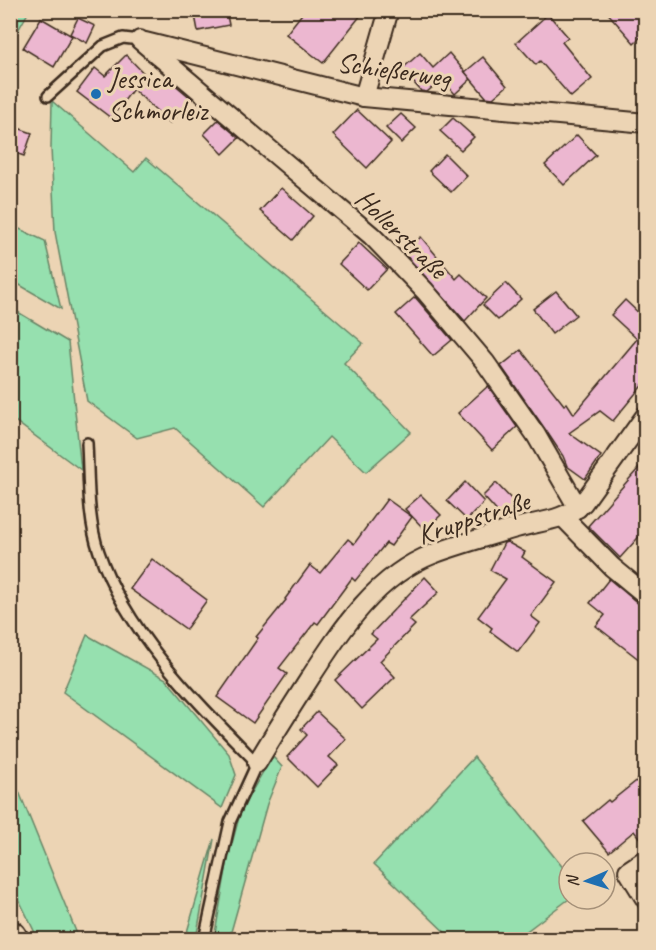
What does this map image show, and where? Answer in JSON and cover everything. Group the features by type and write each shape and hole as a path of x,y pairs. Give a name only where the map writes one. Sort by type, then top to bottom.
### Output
{"street":[{"path":"364,97 389,10"},
{"name":"Schießerweg","path":"140,40 364,97 645,123"},
{"name":"Hollerstraße","path":"140,40 372,236 425,291 485,362 536,435 571,512 612,567 645,595"},
{"path":"571,512 645,415"},
{"name":"Kruppstraße","path":"257,763 332,644 377,589 401,571 432,554 571,512"},
{"path":"645,860 628,871 645,900"}],"lane":[{"path":"48,96 103,46 123,38 140,40"},
{"path":"87,443 92,521 98,551 129,618 176,676 257,763 230,822 204,939"}],"green space":[{"path":"10,11 29,11 11,43"},
{"path":"52,101 134,172 146,158 363,343 344,363 411,432 366,472 329,437 264,507 175,428 137,438 87,401 55,232 51,148"},
{"path":"11,225 45,241 61,309 11,280"},
{"path":"11,308 68,342 81,470 11,418"},
{"path":"87,635 166,679 229,754 236,775 222,808 63,692"},
{"path":"474,757 557,860 557,908 516,939 452,939 374,864"},
{"path":"271,758 274,758 282,767 267,804 229,939 214,939 228,858 241,810"},
{"path":"10,772 79,939 38,939 11,883"},
{"path":"214,839 196,939 185,939"}],"building":[{"path":"194,10 226,10 229,25 198,31"},
{"path":"305,10 365,10 323,63 286,34"},
{"path":"605,10 645,10 645,33 634,43"},
{"path":"548,14 568,37 562,42 592,79 571,97 540,61 536,65 516,43"},
{"path":"41,18 72,36 54,67 23,48"},
{"path":"78,18 95,26 87,43 70,34"},
{"path":"420,53 433,68 449,53 471,79 455,94 442,79 427,92 421,91 402,69"},
{"path":"126,55 157,87 166,77 192,99 170,123 133,89 111,118 77,92 95,68 105,76"},
{"path":"483,57 507,86 493,98 486,97 465,72"},
{"path":"357,110 391,142 367,168 333,135"},
{"path":"401,114 416,128 401,143 386,128"},
{"path":"453,118 474,137 461,150 440,131"},
{"path":"218,120 239,138 223,154 204,134"},
{"path":"15,127 32,133 24,156 10,151 10,140"},
{"path":"577,135 596,155 564,185 545,165"},
{"path":"445,154 467,176 451,192 429,171"},
{"path":"281,188 313,216 293,240 260,211"},
{"path":"421,237 456,279 461,274 486,298 465,321 403,252"},
{"path":"359,243 387,269 367,290 339,264"},
{"path":"506,283 521,299 498,320 483,305"},
{"path":"556,291 576,315 552,334 533,309"},
{"path":"415,297 452,340 433,356 396,314"},
{"path":"625,300 645,319 645,382 613,421 600,411 569,433 601,456 585,479 567,466 563,456 501,366 521,350 564,405 567,403 574,414 637,339 611,315"},
{"path":"488,386 517,427 492,450 458,413"},
{"path":"645,461 645,530 620,558 588,526"},
{"path":"465,482 484,502 467,520 447,501"},
{"path":"496,483 516,504 502,517 483,496"},
{"path":"421,495 441,515 425,530 405,509"},
{"path":"387,499 412,517 391,546 386,543 355,581 352,578 318,624 315,622 279,668 287,674 253,723 217,697 258,638 256,637 286,600 310,565 320,573 348,539 354,544"},
{"path":"507,542 525,552 522,557 556,582 531,616 540,623 518,652 490,631 492,628 478,617 506,579 490,570 504,543"},
{"path":"152,559 207,600 186,629 130,589"},
{"path":"425,577 439,592 409,620 415,625 380,661 395,677 362,709 335,680 377,639 371,634"},
{"path":"609,579 639,604 645,606 645,664 596,626 605,615 590,603"},
{"path":"317,712 346,739 329,757 338,765 317,787 287,757 307,735 301,729"},
{"path":"645,774 645,845 634,831 608,851 583,821 608,800 610,802"}],"place":[{"name":"Jessica Schmorleiz","path":"96,94"}]}
